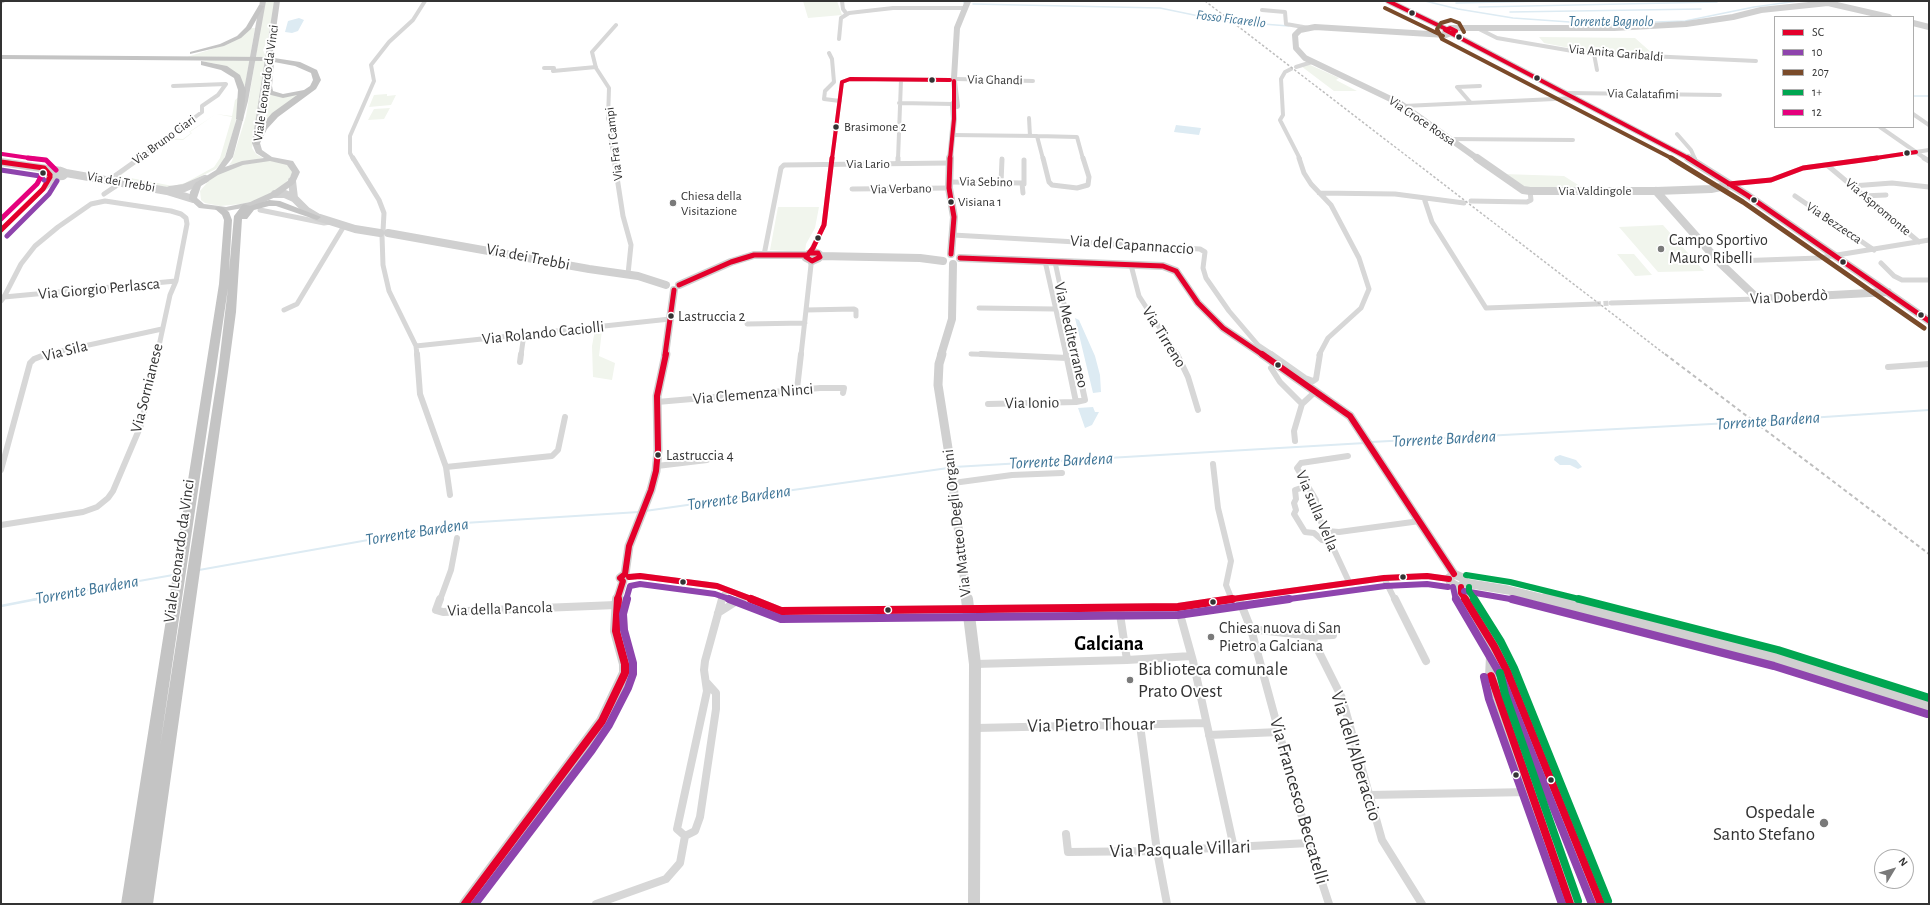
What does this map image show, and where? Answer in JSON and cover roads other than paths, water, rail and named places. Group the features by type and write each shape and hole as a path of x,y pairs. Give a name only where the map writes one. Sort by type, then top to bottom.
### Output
{"highway":[{"path":"145,58 199,52 230,42 239,37 249,28 262,4"},
{"path":"270,50 271,67 268,86 270,92 283,96 303,92 313,88"},
{"path":"1,57 274,59 297,64 311,70 316,76 317,80 313,88 275,115 264,128 256,142"},
{"path":"145,58 193,61 212,64 229,70 237,77 242,90 240,119"},
{"path":"235,266 240,251 244,215 251,208 274,203 317,218"},
{"name":"Viale Leonardo da Vinci","path":"145,904 230,312 238,216 246,206"},
{"name":"Viale Leonardo da Vinci","path":"129,904 224,284 228,220 226,214 219,209"}],"main road":[{"name":"Viale Leonardo da Vinci","path":"270,159 259,151 256,142 277,1"},
{"name":"Viale Leonardo da Vinci","path":"216,173 229,157 240,119 248,87 262,4"},
{"name":"Viale Leonardo da Vinci","path":"193,199 195,189 206,179 216,173 242,163 270,159 282,160 293,166 296,172 292,181"},
{"path":"193,199 202,206 219,209 246,206 275,194 292,181"}],"street":[{"path":"425,1 413,20 389,42 371,65 374,81 350,136 350,153 379,200 384,213 383,265 389,291 410,331 416,346 418,354 420,394 446,467 450,495"},
{"path":"842,1 843,10 846,14"},
{"path":"951,254 954,214 949,185 949,163 954,119 957,110 954,103 954,80 957,28 968,1"},
{"path":"1388,1 1451,31 1465,40 1696,162 1836,256 1929,321"},
{"path":"1262,10 1285,12 1286,24 1309,28 1448,35 1451,31 1476,29 1614,28 1686,24 1733,17 1761,10 1794,5 1835,4 1885,16"},
{"path":"839,39 841,18 846,14 893,8 966,8"},
{"path":"1914,23 1929,27"},
{"name":"Via Fra i Campi","path":"616,24 592,52 596,67 609,88 608,120 611,122 613,132 610,135 623,216 631,245 628,274"},
{"name":"Via Croce Rossa","path":"1309,28 1296,32 1294,39 1298,52 1312,62 1404,106 1516,186 1530,192"},
{"name":"Via Anita Garibaldi","path":"1476,29 1497,38 1594,54 1756,61"},
{"path":"829,53 832,59 834,82 825,91 824,99 840,101"},
{"path":"1594,54 1597,70"},
{"path":"1312,62 1285,72 1281,79 1283,115 1280,120 1301,161 1304,173 1319,193 1363,193 1464,203"},
{"path":"544,68 554,68 553,71 596,67"},
{"name":"Via Ghandi","path":"797,389 815,241 824,225 842,83 846,80 1034,81"},
{"path":"898,163 901,80"},
{"name":"Via Bruno Ciari","path":"109,180 202,112 202,106 218,95 226,84 173,86"},
{"path":"1470,102 1457,86 1480,86"},
{"name":"Via Calatafimi","path":"1567,93 1720,95"},
{"path":"1404,106 1576,98"},
{"path":"899,103 954,103"},
{"path":"1914,115 1929,125"},
{"path":"1029,118 1030,136"},
{"path":"1881,128 1929,161"},
{"path":"1677,134 1691,150 1696,162"},
{"path":"952,135 1038,136 1077,137 1089,183 1084,187 1077,188 1057,187 1049,182 1038,136"},
{"path":"1450,139 1573,140"},
{"path":"1730,184 1771,180 1804,168 1929,150"},
{"path":"1002,159 1002,183"},
{"name":"Via Sebino","path":"1023,193 1024,160"},
{"name":"Via dei Trebbi","path":"1,162 44,168 62,174 76,174 122,182 167,191 193,199"},
{"name":"Via Lario","path":"764,255 782,166 789,164 949,163"},
{"name":"Via Aspromonte","path":"1827,165 1862,196 1919,242"},
{"path":"44,168 50,176"},
{"path":"50,176 62,174"},
{"path":"1,230 43,189 62,174"},
{"path":"43,189 50,176"},
{"name":"Via dei Trebbi","path":"167,191 184,188 206,179"},
{"path":"292,181 294,198"},
{"path":"104,194 122,182"},
{"name":"Via Sebino","path":"949,185 1002,183 1024,184"},
{"path":"1852,186 1892,183 1929,187"},
{"name":"Via Valdingole","path":"1530,192 1711,189 1730,184"},
{"name":"Via Verbano","path":"852,189 949,185"},
{"path":"1656,191 1719,262 1758,299"},
{"path":"1471,201 1527,202 1531,200 1530,192"},
{"name":"Via del Capannaccio","path":"953,235 1200,249 1205,252 1203,268 1206,278 1229,311 1264,350 1305,378 1313,380 1317,377 1320,352 1328,338 1361,308 1367,297 1369,289 1359,258 1330,205 1319,193"},
{"path":"275,194 285,194 294,198"},
{"path":"1862,196 1886,195"},
{"name":"Via Bezzecca","path":"1795,196 1874,250"},
{"name":"Via dei Trebbi","path":"294,198 307,211 317,218 344,226 628,274 666,285 666,290 677,287"},
{"path":"1424,198 1432,222 1486,308 1596,304"},
{"name":"Via Giorgio Perlasca","path":"105,201 171,211 185,216 187,224 176,281 2,298 21,264 35,246 58,226 91,204 105,201"},
{"path":"260,210 324,223 331,222"},
{"path":"284,310 297,304 344,226"},
{"path":"1919,242 1929,240"},
{"name":"Via Aspromonte","path":"1707,248 1721,259 1735,261 1836,256 1919,242"},
{"path":"943,259 951,254 956,254 956,261"},
{"path":"465,904 585,746 602,721 621,684 625,673 625,664 616,631 616,605 625,578 629,546 637,522 653,484 657,466 657,402 670,319 677,287 731,262 754,255 764,255 920,258 956,261 1045,261 1165,266 1176,271 1198,303 1223,328 1346,412 1358,426 1420,521 1451,577"},
{"name":"Via Matteo Degli Organi","path":"956,261 952,319 938,375 940,403 951,465 967,610 975,664 976,728 974,904"},
{"name":"Via Mediterraneo","path":"1045,261 1076,402 1083,401 1085,396 1055,262"},
{"path":"1729,271 1727,264 1735,261"},
{"path":"1881,263 1894,276 1902,280 1929,280"},
{"name":"Via Tirreno","path":"1131,265 1139,296 1175,351 1188,377 1198,410"},
{"name":"Via Sornianese","path":"1,525 84,512 97,507 108,498 113,491 141,425 170,295 176,281"},
{"name":"Via Doberdò","path":"1611,303 1758,299 1888,292"},
{"path":"979,308 1055,309"},
{"path":"806,310 854,309 856,310 856,316"},
{"name":"Via Rolando Caciolli","path":"416,346 670,319"},
{"path":"747,324 805,323"},
{"name":"Via Sila","path":"1,470 30,363 34,359 44,355 162,329"},
{"path":"520,362 524,334"},
{"path":"971,354 1066,358"},
{"path":"1888,367 1929,364"},
{"path":"1271,368 1280,382 1302,404"},
{"name":"Via Clemenza Ninci","path":"657,402 797,389 844,388 843,393"},
{"path":"1295,441 1294,431 1302,404 1316,391"},
{"name":"Via Ionio","path":"988,404 1076,402"},
{"path":"446,467 552,456 558,450 565,417"},
{"name":"Via sulla Vella","path":"1348,456 1298,464 1297,470 1316,500 1316,511 1349,582"},
{"path":"657,466 707,460"},
{"name":"Via Francesco Beccatelli","path":"1213,464 1218,508 1231,561 1226,585 1251,629 1309,843 1328,904"},
{"path":"953,483 1012,475 1062,473"},
{"path":"1308,486 1295,490 1296,499 1294,503 1296,510 1294,514 1305,532 1314,534 1322,540 1330,541"},
{"path":"1326,531 1339,532 1420,521"},
{"name":"Via della Pancola","path":"456,538 450,570 436,610 443,612 616,605"},
{"path":"625,578 640,576 717,586 781,611 1178,607 1384,578 1427,576 1463,578 1461,593 1494,646 1507,671 1601,904"},
{"path":"1384,578 1426,661"},
{"path":"1463,585 1508,590 1776,658 1929,706"},
{"path":"686,836 680,833 677,829 678,817 706,699 707,683 704,670 705,661 717,614 726,590"},
{"path":"717,614 735,601 745,598"},
{"path":"1178,607 1191,656 1234,848"},
{"path":"1119,608 1127,660"},
{"path":"1251,629 1311,636 1332,635"},
{"path":"1485,633 1491,651 1492,682 1570,904"},
{"name":"Via dell'Alberaccio","path":"1311,636 1342,698 1368,794 1385,846 1422,904"},
{"path":"975,664 1127,660 1191,656"},
{"path":"596,904 666,879 674,872 680,863 686,836 695,831 700,816 717,701 716,693 707,683"},
{"path":"706,699 710,697 717,701"},
{"name":"Via Pietro Thouar","path":"976,728 1206,723"},
{"path":"1140,725 1157,852 1167,904"},
{"path":"1209,735 1279,732"},
{"path":"1368,794 1530,792"},
{"name":"Via Pasquale Villari","path":"1066,834 1068,852 1157,852 1309,843"}],"waterway":[{"name":"Torrente Bagnolo","path":"1425,1 1458,9 1513,18 1598,24 1685,21 1754,7 1798,1"},
{"path":"1456,3 1550,1"},
{"path":"1479,7 1717,2"},
{"name":"Fosso Ficarello","path":"973,4 1160,8 1223,21 1289,26"},
{"path":"1510,12 1701,9"},
{"path":"1914,96 1929,96"},
{"name":"Torrente Bardena","path":"1371,442 1749,422 1929,410"},
{"name":"Torrente Bardena","path":"954,467 1365,443"},
{"name":"Torrente Bardena","path":"645,511 948,468"},
{"name":"Torrente Bardena","path":"199,570 464,523 639,512"},
{"name":"Torrente Bardena","path":"32,600 173,575"},
{"name":"Torrente Bardena","path":"1,606 37,599"}],"tunnel":[{"path":"1596,304 1611,303"}],"railway":[{"path":"1205,1 1666,355"},
{"path":"1665,354 1929,554"}],"place":[{"name":"Brasimone 2","path":"836,127"},
{"name":"Visiana 1","path":"951,202"},
{"name":"Chiesa della Visitazione","path":"673,203"},
{"name":"Campo Sportivo Mauro Ribelli","path":"1661,249"},
{"name":"Lastruccia 2","path":"671,316"},
{"name":"Lastruccia 4","path":"658,455"},
{"name":"Chiesa nuova di San Pietro a Galciana","path":"1211,637"},
{"name":"Biblioteca comunale Prato Ovest","path":"1130,680"},
{"name":"Ospedale Santo Stefano","path":"1824,823"}],"district":[{"name":"Galciana","path":"1109,644"}]}
